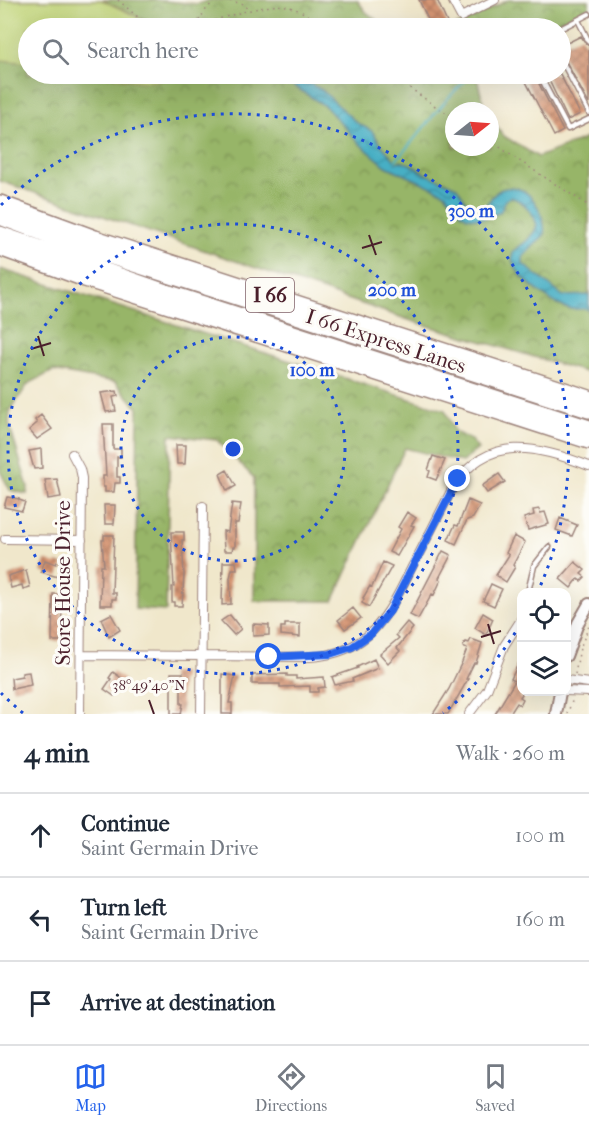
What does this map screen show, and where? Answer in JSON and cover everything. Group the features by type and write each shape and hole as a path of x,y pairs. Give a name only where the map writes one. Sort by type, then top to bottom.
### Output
{"highway":[{"name":"I 66","path":"0,203 95,238 589,398"},
{"name":"I 66 Express Lanes","path":"0,217 75,245 589,410"},
{"name":"I 66 Express Lanes","path":"0,234 170,293 589,428"},
{"name":"I 66","path":"0,248 96,282 589,441"}],"street":[{"path":"452,0 461,17 495,0"},
{"path":"81,655 319,656 352,647 371,634 384,620 453,487 479,460 503,450 531,448 589,466"},
{"name":"Store House Drive","path":"72,454 82,478 80,714"},
{"path":"201,714 203,506"},
{"path":"5,539 82,540"},
{"path":"571,645 578,623 589,604"},
{"path":"469,714 487,690 504,646 517,626"},
{"path":"571,681 589,683"},
{"path":"571,691 589,692"},
{"path":"556,714 559,696"}],"lane":[{"path":"571,24 589,14"},
{"path":"578,20 589,42"},
{"path":"571,77 589,113"},
{"path":"544,84 568,129 589,119"},
{"path":"529,588 534,566 549,547"}],"path":[{"path":"118,0 139,18"},
{"path":"200,18 215,0"},
{"path":"224,0 245,4 247,11"},
{"path":"225,18 273,5 285,5 297,9 311,18"},
{"path":"404,84 445,112"},
{"path":"499,147 536,174 555,183 589,206"},
{"path":"575,675 580,648 589,626"},
{"path":"567,714 573,698"}],"green space":[{"path":"0,0 155,0 197,4 211,0 357,0 374,18 18,18 18,84 478,84 483,102 445,102 445,156 499,156 499,130 502,135 538,157 589,137 589,373 412,321 0,181"},
{"path":"0,0 102,0 139,18 18,18 18,62 0,60"},
{"path":"508,0 589,0 589,7 566,18 472,18"},
{"path":"0,269 445,410 455,432 471,440 478,449 462,462 405,448 333,601 254,601 254,478 217,440 170,435 166,611 135,609 138,408 115,382 53,371 28,384 10,411 9,424 28,487 27,494 10,490 0,471"}],"water":[{"path":"291,84 310,84 322,90 357,123 372,131 394,159 394,163 400,161 410,164 424,173 457,187 470,208 482,209 496,192 502,189 512,187 528,194 534,200 542,217 545,234 523,257 523,264 563,296 589,295 589,310 569,309 559,305 531,285 516,268 512,260 513,253 532,236 537,225 530,211 523,204 510,197 505,201 501,211 492,216 481,219 467,217 445,193 386,166 360,144 325,106"}],"building":[{"path":"419,0 438,2 445,18 427,18"},
{"path":"581,36 589,46 589,104 571,71 571,41"},
{"path":"527,84 539,84 563,131 554,136"},
{"path":"551,84 565,84 580,114 568,120"},
{"path":"117,391 118,396 113,397 116,411 106,412 101,393"},
{"path":"41,415 52,429 37,439 29,430 37,423 35,420"},
{"path":"103,424 113,424 113,449 121,449 121,457 117,457 117,477 120,477 120,483 115,483 114,492 105,492 105,487 103,487 103,476 106,476"},
{"path":"176,445 186,445 185,464 177,464"},
{"path":"41,449 42,468 34,469 29,451"},
{"path":"433,456 445,460 436,480 428,477"},
{"path":"227,470 236,486 227,491 220,474"},
{"path":"499,474 505,482 487,493 482,486"},
{"path":"57,479 61,497 48,499 45,480"},
{"path":"7,497 25,502 22,511 4,507"},
{"path":"468,500 480,505 473,518 467,520 456,544 448,540 455,525 458,526"},
{"path":"232,503 241,504 238,523 235,523 235,547 232,551 224,551 223,531 228,532"},
{"path":"104,505 115,505 114,524 105,524"},
{"path":"539,509 540,513 545,512 549,524 528,530 524,518 534,515 533,510"},
{"path":"407,512 416,518 397,556 389,552 401,529 398,527"},
{"path":"560,518 577,525 572,536 556,530"},
{"path":"171,532 184,532 182,606 174,606 172,602 172,587 174,587"},
{"path":"104,535 114,535 112,593 116,593 116,599 112,599 112,605 100,605"},
{"path":"514,536 525,542 506,582 496,575 509,555 506,553"},
{"path":"443,551 451,555 439,578 441,580 434,595 432,594 418,619 410,615"},
{"path":"45,560 63,564 58,577 41,572"},
{"path":"223,562 236,562 237,569 232,569 230,578 231,604 222,605"},
{"path":"383,562 392,566 369,607 362,603 363,598 370,586 372,587"},
{"path":"575,562 585,570 581,574 585,577 581,581 578,579 571,588 560,579"},
{"path":"26,570 30,587 23,589 22,585 11,588 8,576"},
{"path":"491,584 502,589 494,606 483,601"},
{"path":"53,594 65,594 65,605 62,606 61,641 52,641"},
{"path":"353,608 361,618 345,629 338,620"},
{"path":"483,613 493,619 486,635 475,628"},
{"path":"111,614 120,630 109,637 101,619"},
{"path":"230,615 241,629 234,635 221,621"},
{"path":"407,622 413,628 397,648 400,651 388,663 380,654 399,638 396,635"},
{"path":"253,624 269,625 269,635 253,636"},
{"path":"285,624 300,624 300,637 281,635 281,627 285,627"},
{"path":"471,639 482,643 476,663 466,679 468,679 448,714 433,714 462,662 467,649 463,647 465,642 469,643"},
{"path":"374,659 378,668 352,679 353,681 335,685 332,677 358,668"},
{"path":"517,666 517,696 523,699 520,705 517,703 510,714 495,714 515,681 511,679"},
{"path":"29,672 31,685 12,689 11,678"},
{"path":"113,672 124,680 114,696 104,689"},
{"path":"171,673 183,673 181,714 171,714"},
{"path":"222,674 235,676 229,703 232,703 232,714 222,714"},
{"path":"287,674 287,676 296,676 296,679 324,677 325,687 318,688 318,692 310,692 310,686 280,687 280,684 252,684 252,675"}],"waterway":[{"path":"393,163 462,84"}],"route":[{"path":"269,657 310,657 330,654 352,647 371,634 390,611 458,479"}]}
